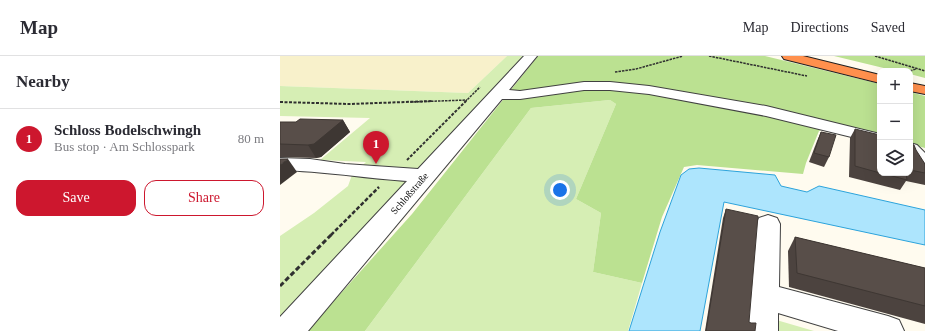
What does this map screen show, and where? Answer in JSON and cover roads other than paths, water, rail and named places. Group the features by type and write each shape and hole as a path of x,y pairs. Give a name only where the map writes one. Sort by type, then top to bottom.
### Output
{"highway":[{"path":"788,56 877,76"},
{"path":"815,56 877,75"}],"street":[{"name":"Schloßstraße","path":"288,331 531,56"},
{"path":"494,97 584,86 610,86 649,90 766,110 877,138"},
{"path":"913,152 925,163"},
{"path":"280,164 310,165 345,170 425,176"},
{"path":"762,331 768,224"},
{"path":"764,296 888,331"}],"water":[{"path":"699,168 775,175 781,186 807,192 819,186 925,210 925,245 724,202 700,331 629,331 660,232 681,175 689,169"}],"place":[{"name":"Schloss Bodelschwingh","path":"376,164"}]}
